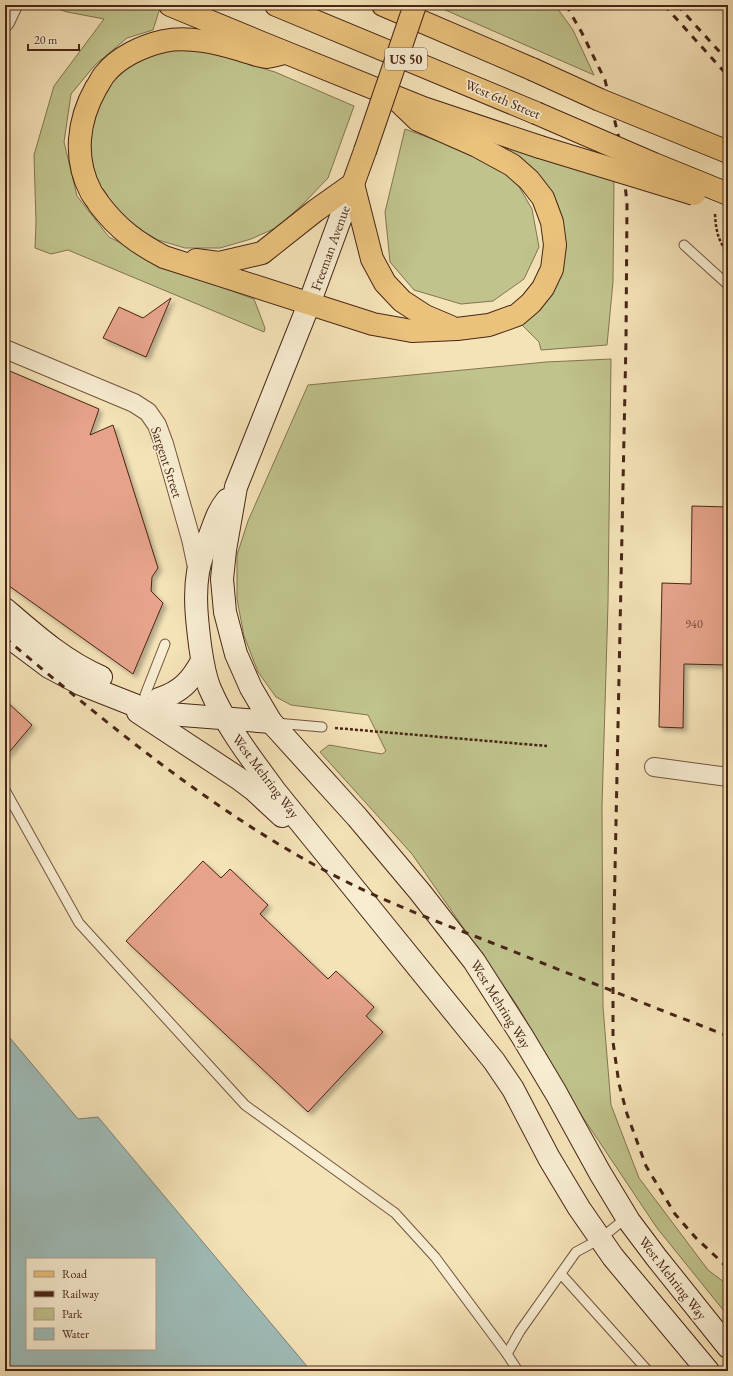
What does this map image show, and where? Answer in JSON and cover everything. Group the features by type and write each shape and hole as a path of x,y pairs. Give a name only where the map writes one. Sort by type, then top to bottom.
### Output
{"main road":[{"path":"170,5 423,108 540,147 712,200 722,208"},
{"name":"West 6th Street","path":"276,5 728,194"},
{"path":"383,5 600,100 728,152"},
{"name":"Freeman Avenue","path":"271,722 251,688 236,654 225,612 222,579 224,557 236,488 309,304 365,151 414,5"},
{"path":"285,53 266,57 220,44 190,40 165,41 141,48 119,61 104,75 93,94 84,114 79,140 82,166 91,192 108,216 122,231 142,245 164,257 373,324 412,331 457,329 490,325 517,315 531,303 543,288 552,269 555,245 552,222 543,198 529,180 512,165 477,146 418,120 393,96"},
{"path":"164,257 219,263 262,253 353,184 372,259 385,283 402,301 425,316 457,329"},
{"name":"Freeman Avenue","path":"224,718 210,688 202,661 197,623 196,596 198,572 206,544 219,510 236,488"},
{"name":"West Mehring Way","path":"5,608 39,638 67,658 98,676 201,716"},
{"name":"West Mehring Way","path":"5,634 49,667 81,684 148,710 169,714 271,722 358,817 420,892 474,961 522,1036 626,1218 728,1347"},
{"path":"152,697 173,694 185,685 196,672 202,661"},
{"path":"113,696 254,790 332,861"},
{"name":"West Mehring Way","path":"224,718 275,791 494,1061 513,1089 553,1165 579,1208 613,1257 708,1371"}],"street":[{"path":"5,22 13,5"},
{"name":"Sargent Street","path":"5,349 134,403 148,412 157,425 164,444 191,540 198,572"},
{"path":"654,767 728,777"}],"lane":[{"path":"684,245 728,285"},
{"path":"152,697 165,644"},
{"path":"271,722 322,727"},
{"path":"5,790 24,827 79,923 245,1105 395,1213 435,1257 518,1371"},
{"path":"507,1354 520,1331 576,1252 600,1238 626,1218"},
{"path":"561,1274 648,1371"}],"path":[{"path":"722,208 716,232 728,255"},
{"path":"322,727 547,746"}],"green space":[{"path":"46,5 151,5 160,8 153,30 127,38 95,65 71,94 64,142 77,196 109,237 174,270 254,299 265,328 264,332 68,250 51,254 35,248 36,222 34,155 54,86 104,19 67,12"},
{"path":"444,5 555,5 573,30 594,75 443,9"},
{"path":"166,48 196,48 275,72 354,106 328,178 278,227 251,239 220,248 185,248 158,240 143,231 113,208 97,185 86,143 91,113 118,74 132,62"},
{"path":"405,129 463,150 514,178 532,209 539,247 524,279 493,301 461,304 414,290 390,262 385,212"},
{"path":"512,148 614,181 613,282 607,345 541,350 539,342 520,323 545,302 558,206 544,181 510,151"},
{"path":"611,359 608,603 602,807 603,1007 611,1105 639,1178 708,1270 728,1285 728,1316 657,1228 578,1110 517,1005 412,854 320,752 329,745 382,754 386,751 368,715 291,705 276,697 258,672 244,636 237,599 237,555 248,521 308,385 546,362"}],"water":[{"path":"5,1032 78,1119 98,1117 311,1371 5,1371"}],"building":[{"path":"171,298 146,357 103,338 119,307 143,318"},
{"path":"5,369 99,409 90,435 113,425 158,568 152,577 151,591 163,603 133,674 5,583"},
{"path":"692,506 728,507 728,665 684,664 683,728 659,727 662,583 691,584"},
{"path":"5,700 32,725 5,757"},
{"path":"203,861 221,878 230,869 268,905 260,914 328,979 336,971 374,1007 366,1016 383,1032 308,1112 126,941"}],"railway":[{"path":"566,5 582,33 605,80 621,147 627,203 626,340 613,968 613,1042 619,1084 627,1114 646,1166 675,1214 696,1238 728,1268"},
{"path":"664,5 728,76"},
{"path":"677,5 728,61"},
{"path":"5,638 84,704 166,768 251,827 341,879 436,921 728,1036"}]}
